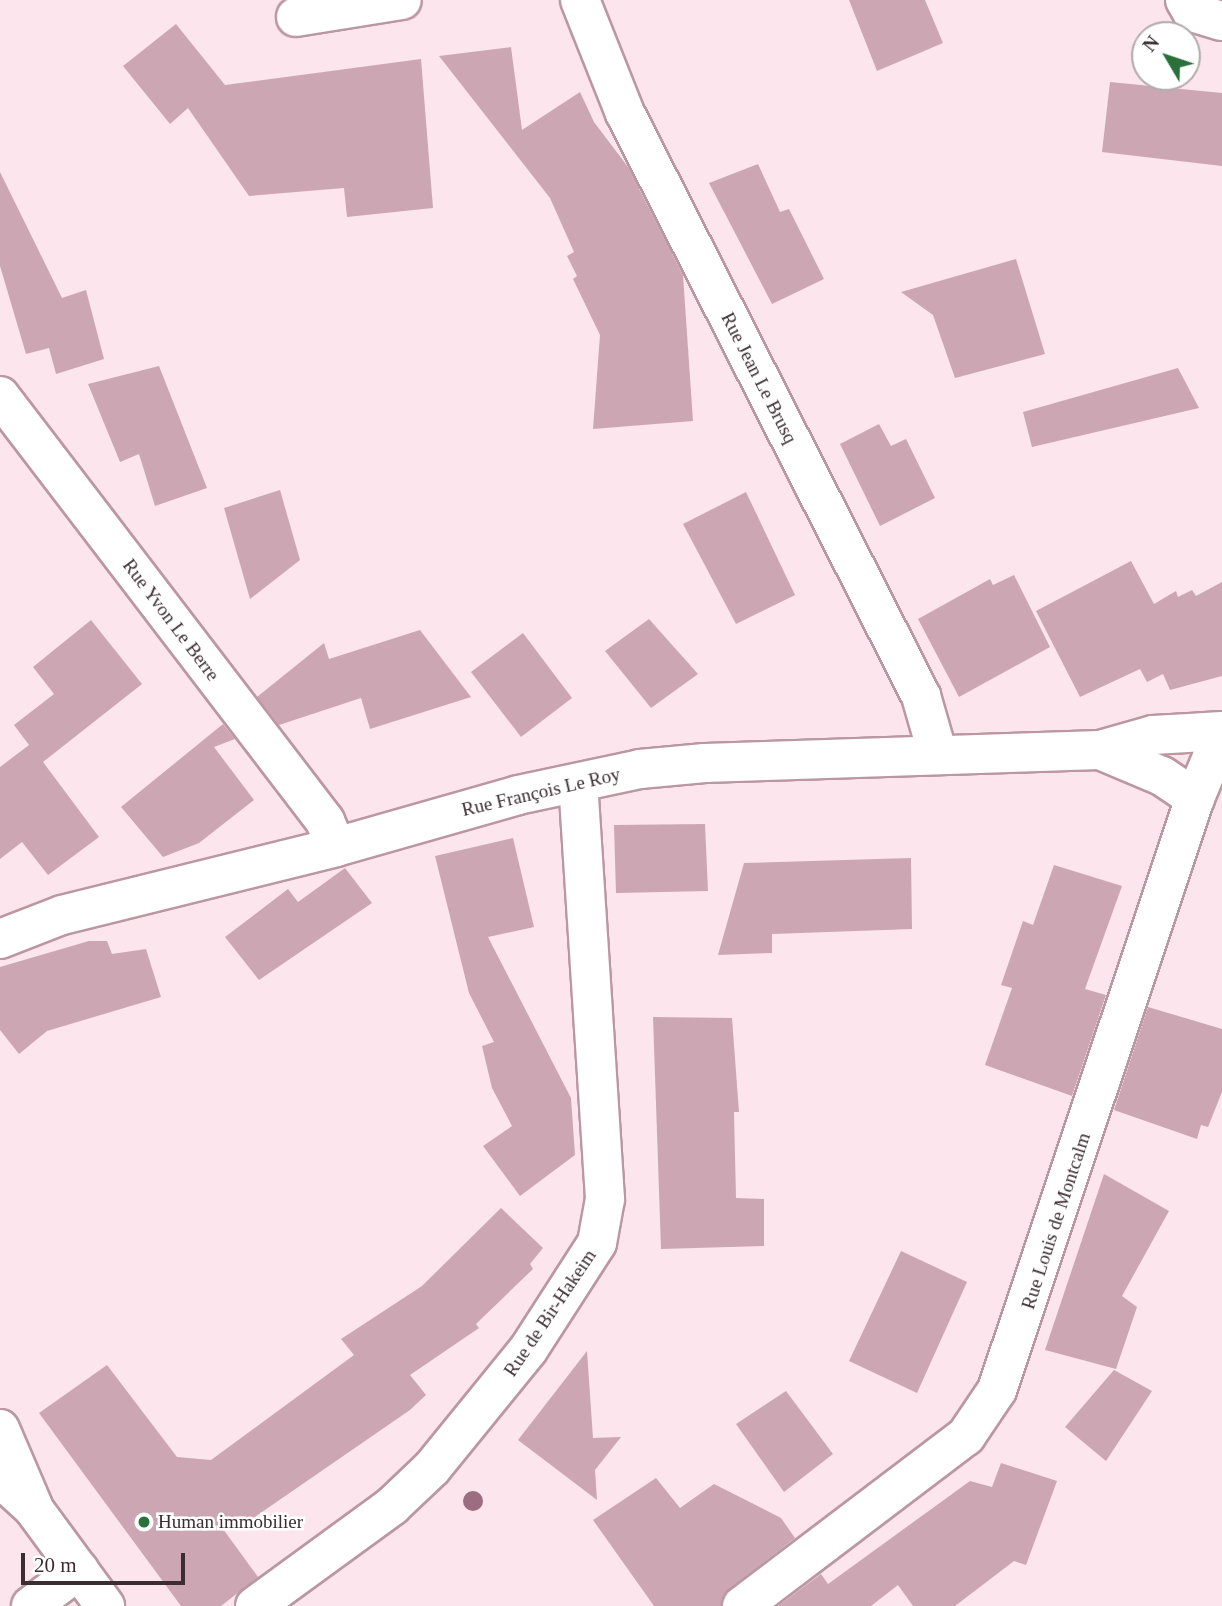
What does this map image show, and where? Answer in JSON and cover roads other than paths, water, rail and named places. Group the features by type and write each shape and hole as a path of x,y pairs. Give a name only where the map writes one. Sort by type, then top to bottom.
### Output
{"street":[{"path":"296,17 402,0"},
{"name":"Rue Jean Le Brusq","path":"580,0 625,113 921,696 938,755"},
{"path":"1185,0 1192,12 1222,21"},
{"name":"Rue Yvon Le Berre","path":"0,396 325,821 337,847"},
{"name":"Rue François Le Roy","path":"0,939 62,915 337,847 442,815 578,783 705,763 1100,750 1153,735 1222,732"},
{"name":"Rue Louis de Montcalm","path":"742,1606 966,1436 997,1390 1195,798 1222,732"},
{"name":"Rue François Le Roy","path":"1100,750 1153,771 1195,798"},
{"name":"Rue de Bir-Hakeim","path":"255,1606 392,1506 432,1468 528,1350 597,1243 606,1199 578,783"},
{"path":"0,1429 33,1508"},
{"path":"0,1478 33,1508 105,1606"},
{"path":"31,1606 79,1570"}],"place":[{"name":"Human immobilier","path":"144,1522"}]}
